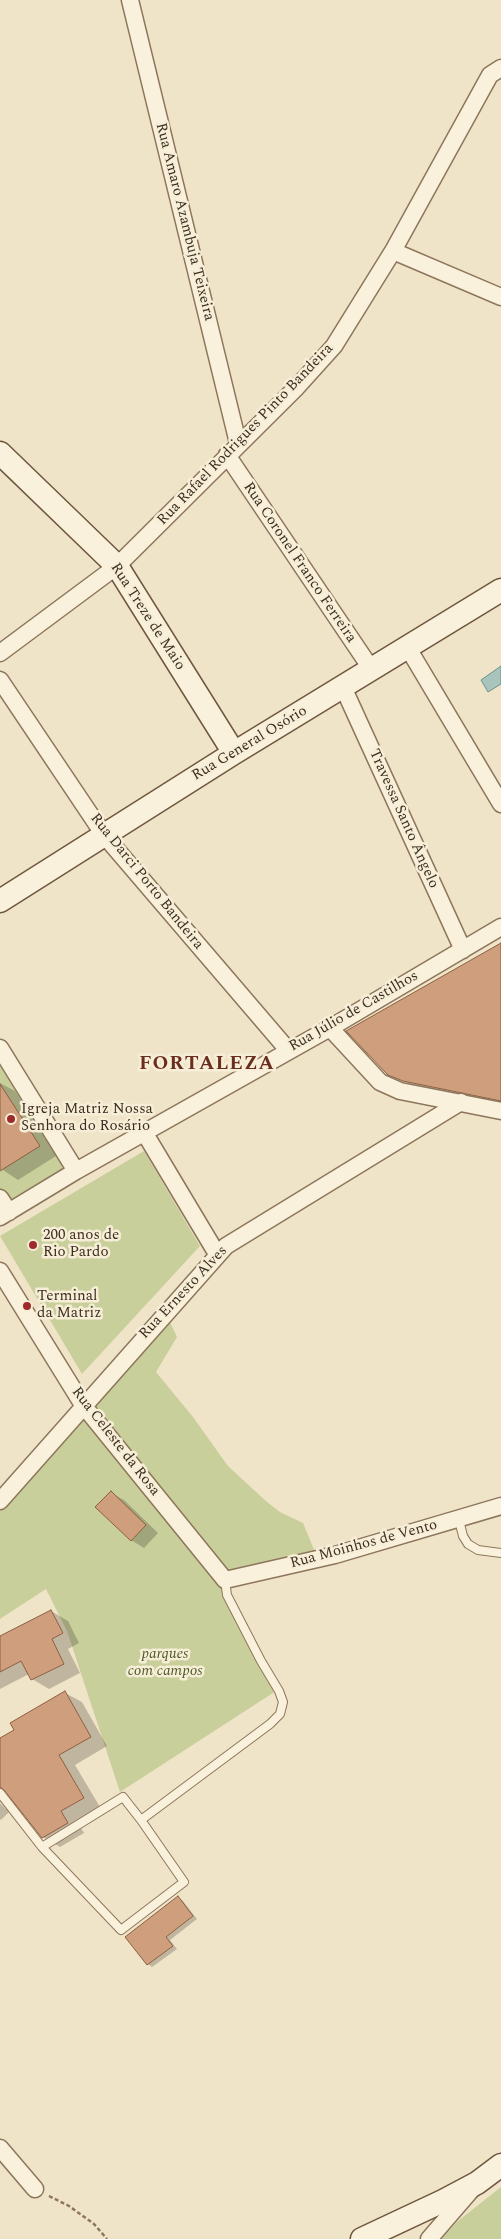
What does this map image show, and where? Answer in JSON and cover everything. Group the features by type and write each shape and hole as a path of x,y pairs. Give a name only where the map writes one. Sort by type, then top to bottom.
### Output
{"street":[{"name":"Rua Amaro Azambuja Teixeira","path":"136,2 233,449"},
{"name":"Rua Rafael Rodrigues Pinto Bandeira","path":"0,653 118,566 297,387 334,346 393,251 490,75 501,68"},
{"path":"393,251 501,296"},
{"name":"Rua Coronel Franco Ferreira","path":"233,449 372,670"},
{"name":"Rua Treze de Maio","path":"0,453 118,566 234,754"},
{"name":"Rua General Osório","path":"0,901 501,590"},
{"path":"408,648 501,804"},
{"name":"Rua Darci Porto Bandeira","path":"0,680 104,835 288,1050"},
{"name":"Travessa Santo Ângelo","path":"344,687 463,950"},
{"name":"Rua Júlio de Castilhos","path":"4,1215 76,1171 330,1028 501,927"},
{"path":"330,1028 380,1082 400,1090 501,1111"},
{"path":"0,1048 76,1171"},
{"name":"Rua Ernesto Alves","path":"0,1501 83,1405 226,1246 461,1102"},
{"path":"144,1132 217,1254"},
{"path":"0,1198 4,1215"},
{"name":"Rua Celeste da Rosa","path":"0,1271 83,1405 225,1580"},
{"name":"Rua Moinhos de Vento","path":"225,1580 335,1555 459,1520 501,1506"},
{"path":"0,2148 35,2189"},
{"path":"362,2239 410,2218 477,2183 501,2165"},
{"path":"429,2239 477,2183"}],"lane":[{"path":"459,1520 463,1536 468,1544 478,1550 501,1553"},
{"path":"141,1820 270,1724 280,1714 283,1702 279,1691 261,1662 227,1595 225,1580"},
{"path":"0,1792 42,1847 121,1930 184,1882 123,1797 42,1847"}],"path":[{"path":"35,2189 69,2206 94,2224 107,2239"}],"green space":[{"path":"0,1050 74,1171 9,1211 0,1196"},
{"path":"144,1151 200,1246 82,1374 0,1236"},
{"path":"167,1316 177,1337 156,1372 193,1417 228,1466 280,1512 303,1523 318,1559 226,1578 85,1405"},
{"name":"parques com campos","path":"84,1410 222,1582 225,1601 276,1691 120,1792 67,1631 46,1589 0,1619 0,1507"},
{"path":"501,2187 501,2239 441,2239 458,2221"}],"water":[{"path":"501,666 501,684 488,692 481,680"}],"building":[{"path":"501,943 501,1101 403,1081 388,1075 346,1031"},
{"name":"Igreja Matriz Nossa Senhora do Rosário","path":"0,1084 40,1146 0,1171"},
{"path":"111,1491 146,1525 131,1541 95,1507"},
{"path":"51,1610 63,1633 52,1639 64,1664 31,1680 21,1661 0,1672 0,1636"},
{"path":"65,1691 91,1737 59,1755 84,1798 61,1811 68,1823 42,1838 0,1787 0,1738 14,1730 10,1723"},
{"path":"178,1896 193,1916 166,1937 173,1946 147,1965 125,1937"}],"place":[{"name":"Igreja Matriz Nossa Senhora do Rosário","path":"11,1119"},
{"name":"200 anos de Rio Pardo","path":"33,1245"},
{"name":"Terminal da Matriz","path":"27,1306"}],"district":[{"name":"FORTALEZA","path":"207,1065"}]}
